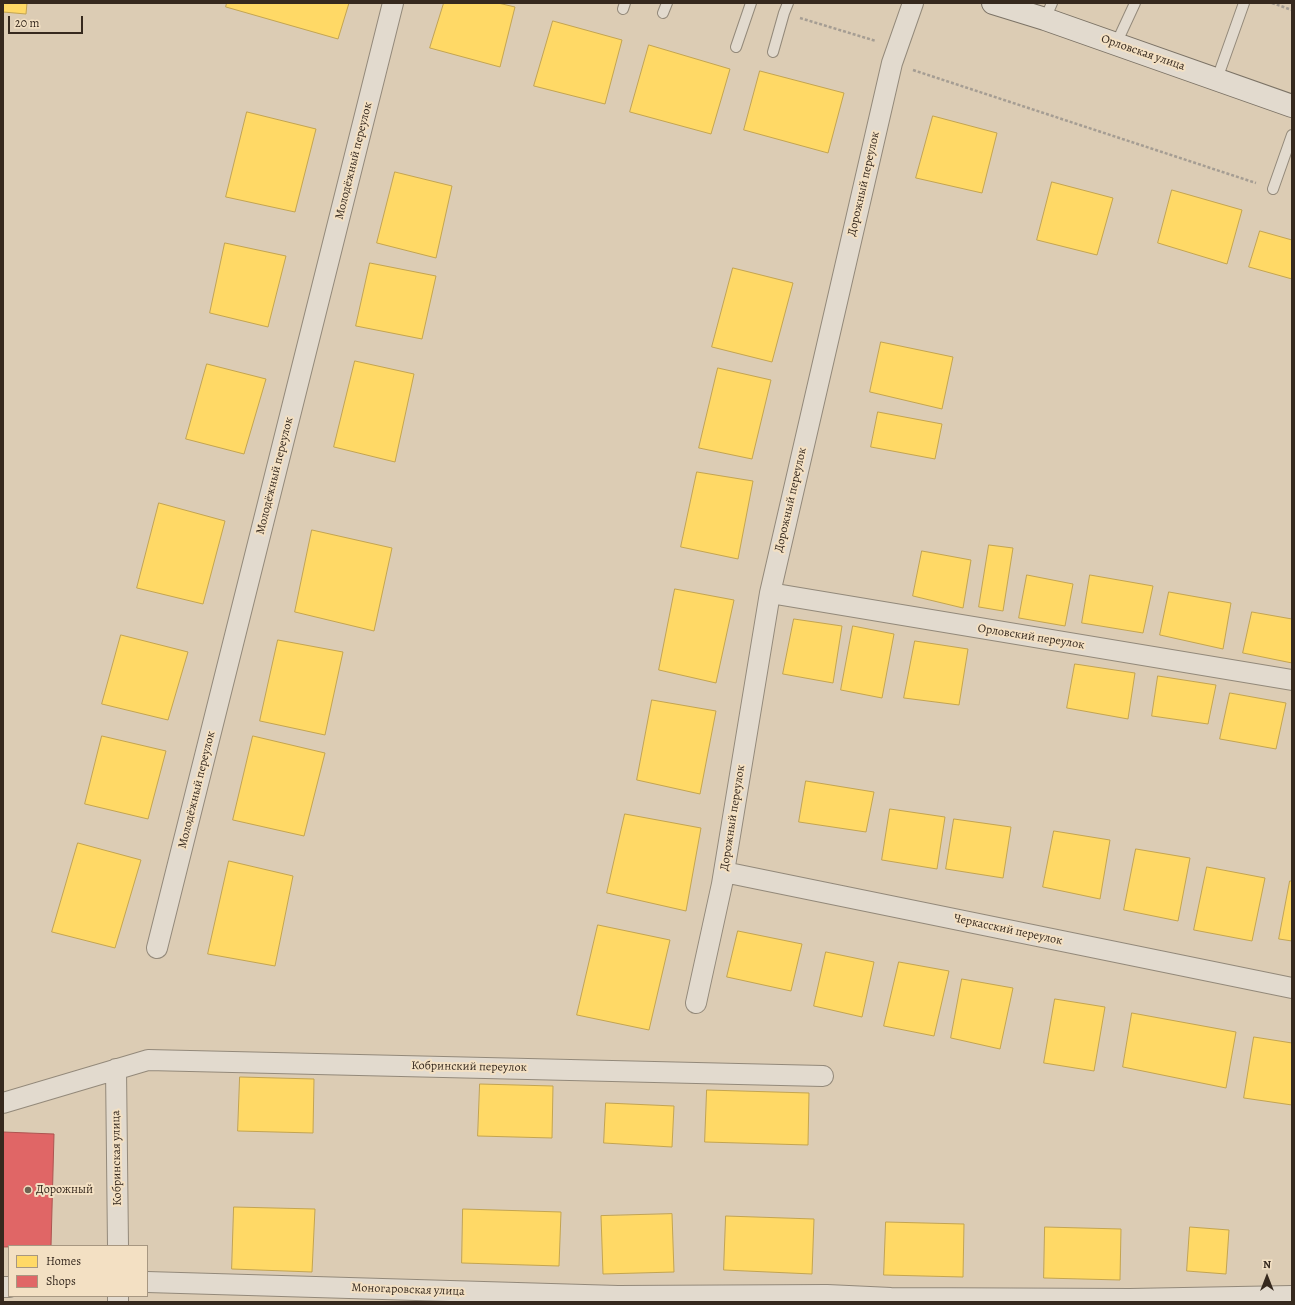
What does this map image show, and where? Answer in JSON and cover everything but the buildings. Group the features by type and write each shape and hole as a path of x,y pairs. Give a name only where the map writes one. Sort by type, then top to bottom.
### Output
{"main road":[{"name":"Орловская улица","path":"993,3 1049,11 1116,44 1292,106"}],"street":[{"name":"Молодёжный переулок","path":"157,948 393,3"},
{"name":"Дорожный переулок","path":"696,1003 724,872 770,593 895,55 914,3"},
{"name":"Орловский переулок","path":"770,593 1292,680"},
{"name":"Черкасский переулок","path":"724,872 1292,988"},
{"name":"Кобринский переулок","path":"3,1103 148,1060 823,1076"},
{"name":"Кобринская улица","path":"116,1069 118,1245"},
{"name":"Моногаровская улица","path":"148,1282 374,1295 618,1299 827,1295 891,1300 1130,1300 1292,1296"}],"lane":[{"path":"663,13 667,3"},
{"path":"736,47 751,3"},
{"path":"773,52 788,3"},
{"path":"1116,44 1135,3"},
{"path":"1217,79 1244,3"},
{"path":"1273,189 1292,135"}],"path":[{"path":"1272,3 1292,10"},
{"path":"784,13 895,55 1273,189"}],"place":[{"name":"Дорожный","path":"28,1190"}]}
